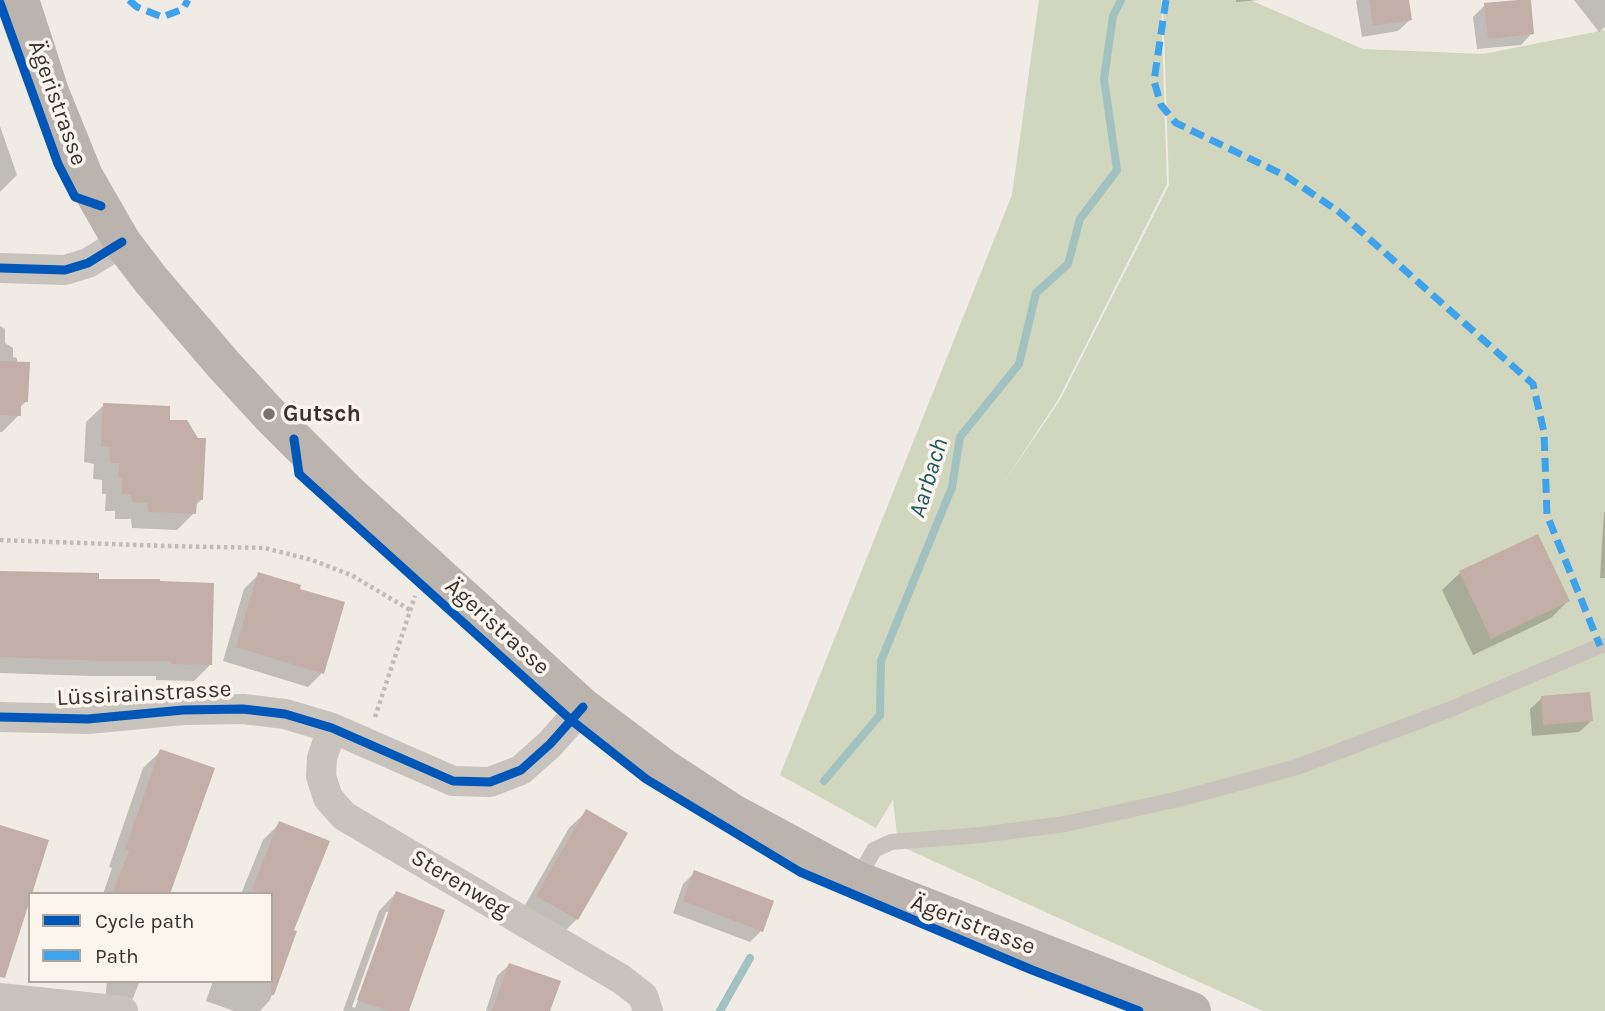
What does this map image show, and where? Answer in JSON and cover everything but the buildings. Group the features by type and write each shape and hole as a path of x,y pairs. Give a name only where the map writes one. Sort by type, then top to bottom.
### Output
{"main road":[{"name":"Ägeristrasse","path":"20,0 50,92 84,177 122,242 151,279 223,364 346,491 583,707 664,768 731,812 857,880 1192,1011"}],"street":[{"path":"0,268 65,270 88,263 122,242"},
{"name":"Lüssirainstrasse","path":"0,717 88,719 183,710 243,709 285,714 332,728 453,780 490,782 521,770 550,744 583,707"},
{"name":"Sterenweg","path":"332,728 322,758 321,776 328,798 344,816 621,979 643,996 648,1011"},
{"path":"0,998 122,1011"}],"lane":[{"path":"857,880 874,850 891,842 981,835 1065,824 1179,799 1297,767 1451,709 1600,646"}],"path":[{"path":"0,540 265,548 312,560 351,575 410,610"},
{"path":"378,710 412,603"}],"green space":[{"path":"1039,0 1161,0 1167,184 1058,400 1000,488 1060,400 1169,185 1163,0 1250,0 1363,49 1483,54 1605,30 1605,1011 1263,1011 898,845 893,799 876,828 780,775 1012,195"}],"waterway":[{"name":"Aarbach","path":"824,781 880,715 881,661 952,487 960,437 1019,364 1036,293 1068,264 1080,219 1117,170 1104,79 1113,16 1121,0"},
{"path":"720,1011 750,958"}],"marked path":[{"path":"129,0 137,7 162,17 183,9 188,0"},
{"path":"1166,0 1154,81 1161,105 1176,123 1286,176 1338,211 1533,384 1544,432 1547,515 1600,646"}],"cycle path":[{"path":"0,3 58,164 75,197 101,206"},
{"path":"0,268 65,270 88,263 122,242"},
{"path":"294,439 299,474 571,720 646,779 800,872 1032,970 1139,1011"},
{"path":"0,717 88,719 183,710 243,709 285,714 332,728 453,781 490,782 521,770 550,744 583,707"}],"place":[{"name":"Gutsch","path":"269,414"}]}
